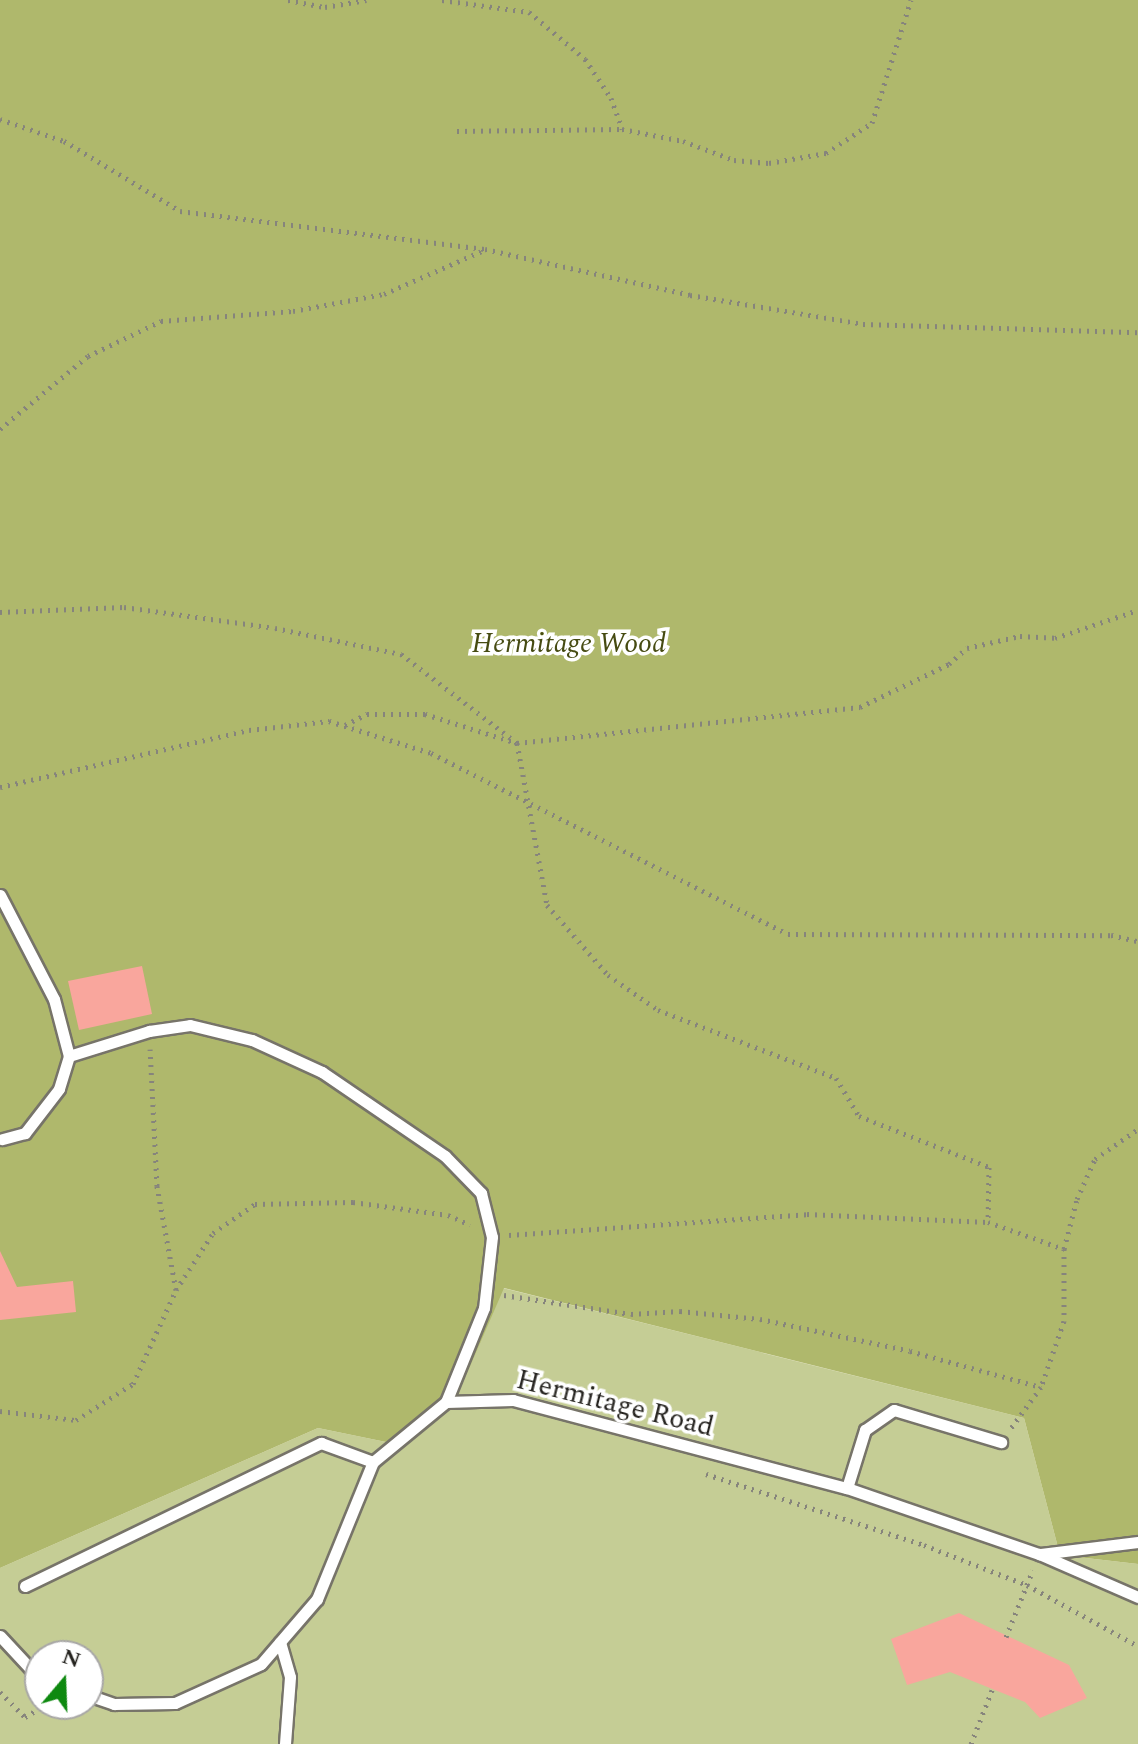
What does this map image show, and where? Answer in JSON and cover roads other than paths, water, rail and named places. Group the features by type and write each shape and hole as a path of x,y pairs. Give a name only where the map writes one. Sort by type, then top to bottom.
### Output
{"lane":[{"path":"0,895 54,999 69,1056 59,1089 25,1133 2,1139"},
{"path":"69,1056 149,1031 190,1025 252,1040 322,1072 445,1156 481,1193 492,1237 486,1292 470,1352 446,1402 373,1462 317,1599 261,1664 175,1703 114,1704 104,1701"},
{"name":"Hermitage Road","path":"446,1402 513,1400 847,1488 1039,1554 1138,1597"},
{"path":"847,1488 865,1430 894,1410 1001,1442"},
{"path":"25,1586 321,1443 373,1462"},
{"path":"1039,1554 1138,1542"},
{"path":"0,1636 24,1662"},
{"path":"280,1642 290,1677 285,1744"}],"park label":[{"name":"Hermitage Wood","path":"569,644"}]}
